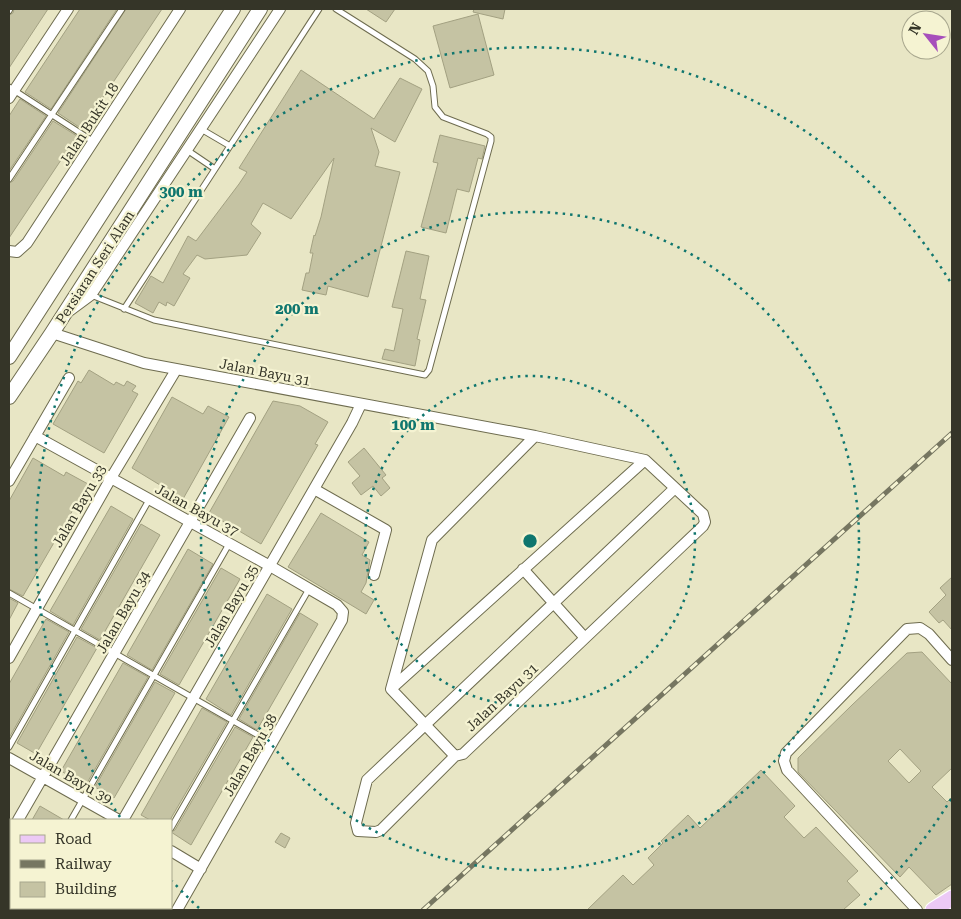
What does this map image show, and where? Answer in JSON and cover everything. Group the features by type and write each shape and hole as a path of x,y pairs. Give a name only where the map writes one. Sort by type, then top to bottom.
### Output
{"main road":[{"name":"Persiaran Seri Alam","path":"9,357 233,9"},
{"name":"Persiaran Seri Alam","path":"9,397 260,9"},
{"path":"933,910 952,898"}],"street":[{"path":"10,91 68,9"},
{"name":"Jalan Bukit 18","path":"13,251 27,243 180,9"},
{"path":"63,316 91,295 280,9"},
{"name":"Jalan Bayu 31","path":"52,333 144,363 176,370 535,436 645,460 703,514 705,522 463,754 455,756 380,830 376,832 358,832 356,823 367,780 425,725"},
{"name":"Jalan Bayu 33","path":"9,658 111,478 176,370"},
{"path":"9,480 69,378"},
{"name":"Jalan Bayu 35","path":"122,819 270,566 361,404"},
{"name":"Jalan Bayu 34","path":"19,819 250,418"},
{"name":"Jalan Bayu 37","path":"35,436 270,566 338,605 343,612"},
{"path":"391,689 432,540 535,436"},
{"path":"391,689 645,460"},
{"path":"425,725 675,488"},
{"path":"314,489 386,530 374,575"},
{"path":"524,569 585,638"},
{"name":"Jalan Bayu 38","path":"177,910 342,620 343,612"},
{"path":"917,910 787,770 784,762 786,752 906,630 920,628 929,634 952,660"},
{"path":"391,689 455,756"},
{"name":"Jalan Bayu 39","path":"9,758 119,819"},
{"path":"172,852 201,869"}],"lane":[{"path":"9,179 122,9"},
{"path":"124,309 319,9"},
{"path":"91,295 154,320 425,375 429,370 491,137 443,117 435,107 433,86 428,71 415,59 336,9"},
{"path":"10,91 52,114 94,142"},
{"path":"201,128 230,146"},
{"path":"187,150 215,168"},
{"path":"9,747 150,500"},
{"path":"72,819 230,544"},
{"path":"172,826 309,589"},
{"path":"9,593 272,743"}],"building":[{"path":"14,9 48,9 9,68 9,15 13,13"},
{"path":"80,9 117,9 51,109 25,92"},
{"path":"126,9 162,9 82,129 58,113"},
{"path":"366,9 395,9 386,22"},
{"path":"474,9 505,9 503,19 473,12"},
{"path":"478,14 494,75 450,88 433,26"},
{"path":"301,70 374,119 400,78 422,89 395,142 371,128 379,152 375,166 400,172 368,297 328,286 326,295 302,290 306,273 309,273 313,253 310,253 321,217 334,158 291,219 263,203 251,224 261,233 247,255 205,259 197,255 183,274 190,278 174,306 167,302 166,306 159,302 153,313 135,303 151,276 163,283 188,236 196,241 239,184 247,172 239,168"},
{"path":"20,99 46,116 9,171 9,116"},
{"path":"53,121 77,136 9,238 9,183 13,181"},
{"path":"440,135 485,146 482,159 478,158 469,192 457,189 446,233 421,227 438,163 433,162"},
{"path":"406,251 429,256 420,299 426,300 417,339 420,340 415,366 382,359 385,349 394,351 403,309 392,307"},
{"path":"89,370 114,385 116,382 124,386 127,381 136,386 132,391 138,394 104,453 53,424 78,381 81,383"},
{"path":"172,397 203,414 208,406 229,417 183,499 132,468"},
{"path":"273,401 300,406 328,422 315,444 318,445 261,544 209,513"},
{"path":"364,448 386,475 382,478 390,488 381,496 373,486 361,495 352,483 360,476 348,462"},
{"path":"33,458 64,476 66,472 88,484 23,596 9,589 9,501"},
{"path":"111,506 133,519 73,625 50,611"},
{"path":"321,513 369,542 362,555 370,560 366,583 361,592 374,600 366,614 288,567"},
{"path":"141,524 160,535 100,640 81,629"},
{"path":"188,549 213,564 152,670 127,655"},
{"path":"221,568 240,579 179,685 160,674"},
{"path":"952,577 952,630 943,620 939,623 929,612 946,595 940,588"},
{"path":"267,594 292,609 231,715 206,699"},
{"path":"9,598 18,603 9,620"},
{"path":"300,613 318,624 257,730 239,719"},
{"path":"46,619 69,632 9,738 9,684"},
{"path":"77,637 97,648 36,754 17,743"},
{"path":"922,652 952,684 952,768 932,787 947,802 952,797 952,884 936,895 909,867 900,877 798,772 798,758 907,653","holes":["900,749 921,771 909,783 888,761"]},
{"path":"123,663 148,677 87,783 83,780 82,783 61,771"},
{"path":"155,682 175,693 114,798 95,787"},
{"path":"202,708 227,722 171,819 148,819 141,815"},
{"path":"235,727 253,737 191,845 172,833"},
{"path":"761,770 795,806 784,817 804,838 816,827 858,871 847,881 860,895 843,910 587,910 623,875 633,885 654,865 648,858 663,843 661,841 688,815 700,828"},
{"path":"40,806 62,819 33,819"},
{"path":"281,833 290,838 285,848 275,842"}],"railway":[{"path":"423,910 952,433"}]}
